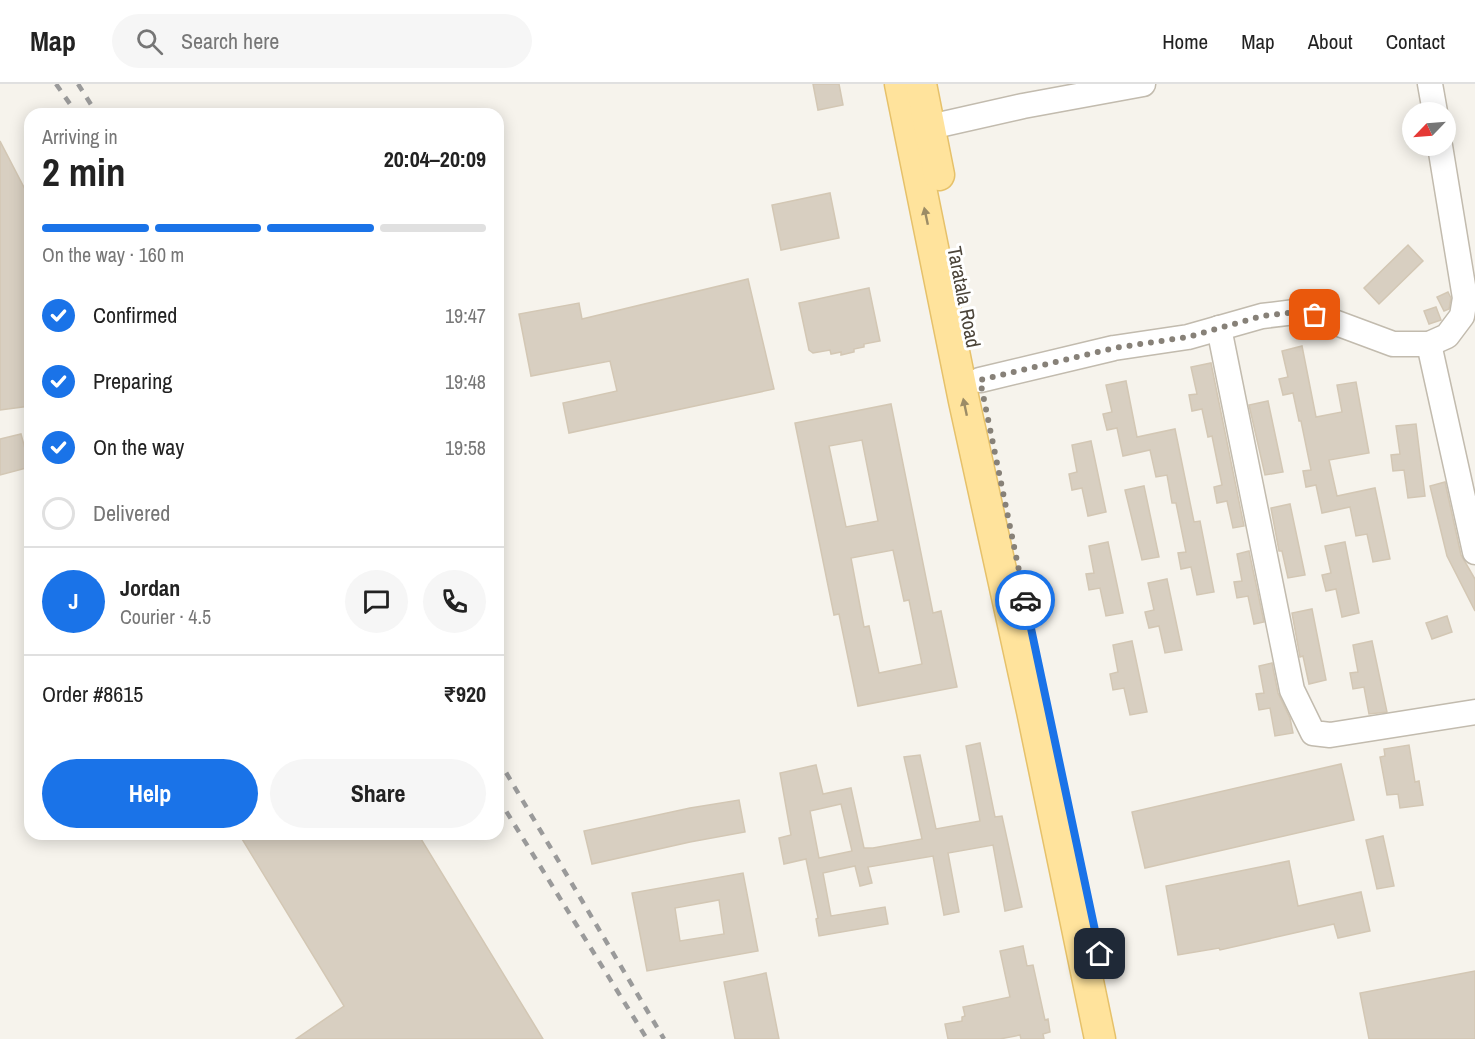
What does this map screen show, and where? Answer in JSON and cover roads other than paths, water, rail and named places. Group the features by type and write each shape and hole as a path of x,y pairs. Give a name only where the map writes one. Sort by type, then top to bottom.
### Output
{"main road":[{"path":"900,84 964,401 1100,1039"},
{"name":"Taratala Road","path":"921,84 980,380 1118,1039"}],"street":[{"path":"930,127 1023,106 1143,84"},
{"path":"1430,84 1433,102"},
{"path":"980,380 1114,348 1188,337 1262,316 1295,312 1315,315 1393,344 1429,344 1447,336 1462,316 1470,299 1442,156"},
{"path":"1219,328 1292,690 1313,733 1330,735 1475,712"},
{"path":"1429,344 1475,552"}],"railway":[{"path":"56,84 73,108"},
{"path":"78,84 93,108"},
{"path":"504,769 664,1039"},
{"path":"504,808 647,1039"}]}
